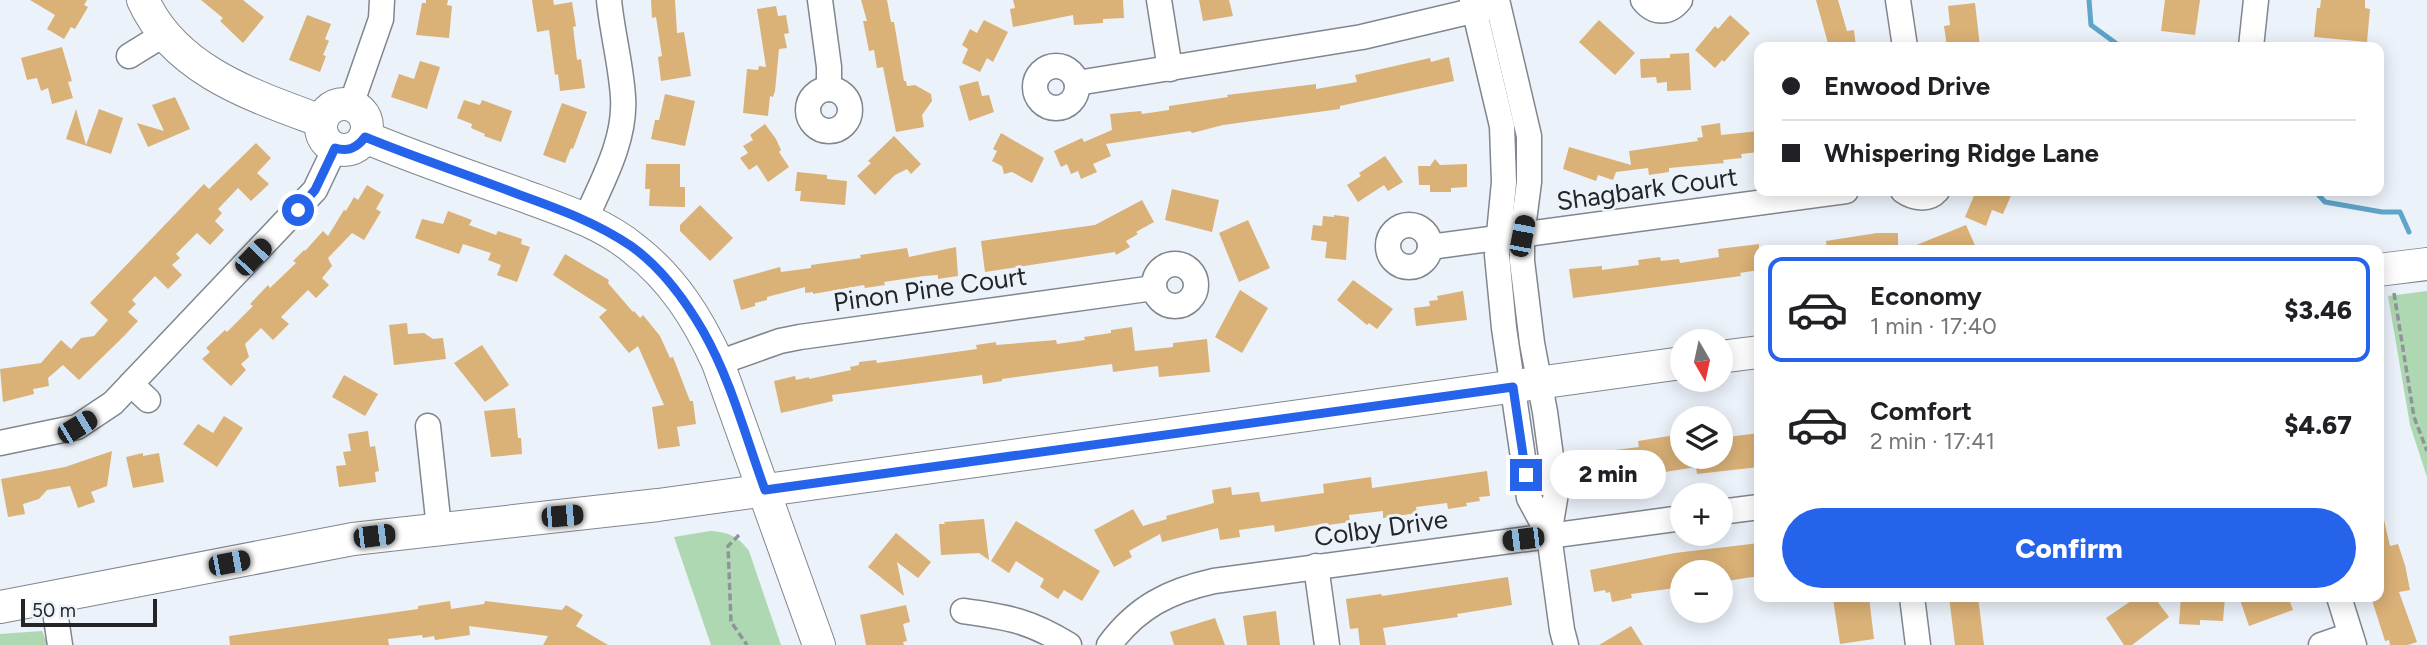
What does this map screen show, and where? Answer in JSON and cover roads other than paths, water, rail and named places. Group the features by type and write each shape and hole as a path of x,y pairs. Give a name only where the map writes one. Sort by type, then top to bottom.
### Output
{"main road":[{"path":"143,0 163,34 197,64 236,88 328,135 349,150 361,143 365,137 366,122 363,114 351,105 336,105 329,109 328,135"},
{"path":"365,137 585,220 633,247 655,267 687,304 718,363 819,645"},
{"path":"2386,280 2427,264"},
{"path":"1733,356 1754,353"},
{"path":"0,607 353,539 615,510 1670,365"}],"street":[{"path":"351,105 381,19 382,0"},
{"path":"585,220 611,160 622,118 624,99 609,0"},
{"path":"820,0 829,89"},
{"path":"1159,0 1170,69"},
{"path":"1643,0 1652,9 1659,11 1672,8 1680,0"},
{"path":"1898,0 1904,42"},
{"path":"2252,42 2256,0"},
{"path":"1077,83 1362,37 1486,4"},
{"path":"1486,4 1529,136 1529,183 1522,236 1529,498 1549,535 1566,645"},
{"path":"1486,4 1502,126 1504,183 1497,240 1504,328 1527,386"},
{"path":"129,56 163,34"},
{"path":"0,443 77,427 113,403 139,392 315,190 328,135"},
{"name":"Shagbark Court","path":"1430,247 1810,196"},
{"name":"Pinon Pine Court","path":"718,363 780,341 800,337 1154,288"},
{"path":"428,426 439,528"},
{"path":"1733,510 1754,508"},
{"name":"Colby Drive","path":"1109,645 1122,627 1150,606 1181,589 1214,581 1670,520"},
{"path":"1316,566 1327,645"},
{"path":"52,598 60,645"},
{"path":"1913,602 1918,645"},
{"path":"2321,645 2352,640 2341,602"},
{"path":"963,611 1011,617 1048,632 1069,645"}],"waterway":[{"path":"2089,0 2091,25 2114,42"},
{"path":"2320,196 2325,202 2382,212 2400,212 2409,232"}]}
